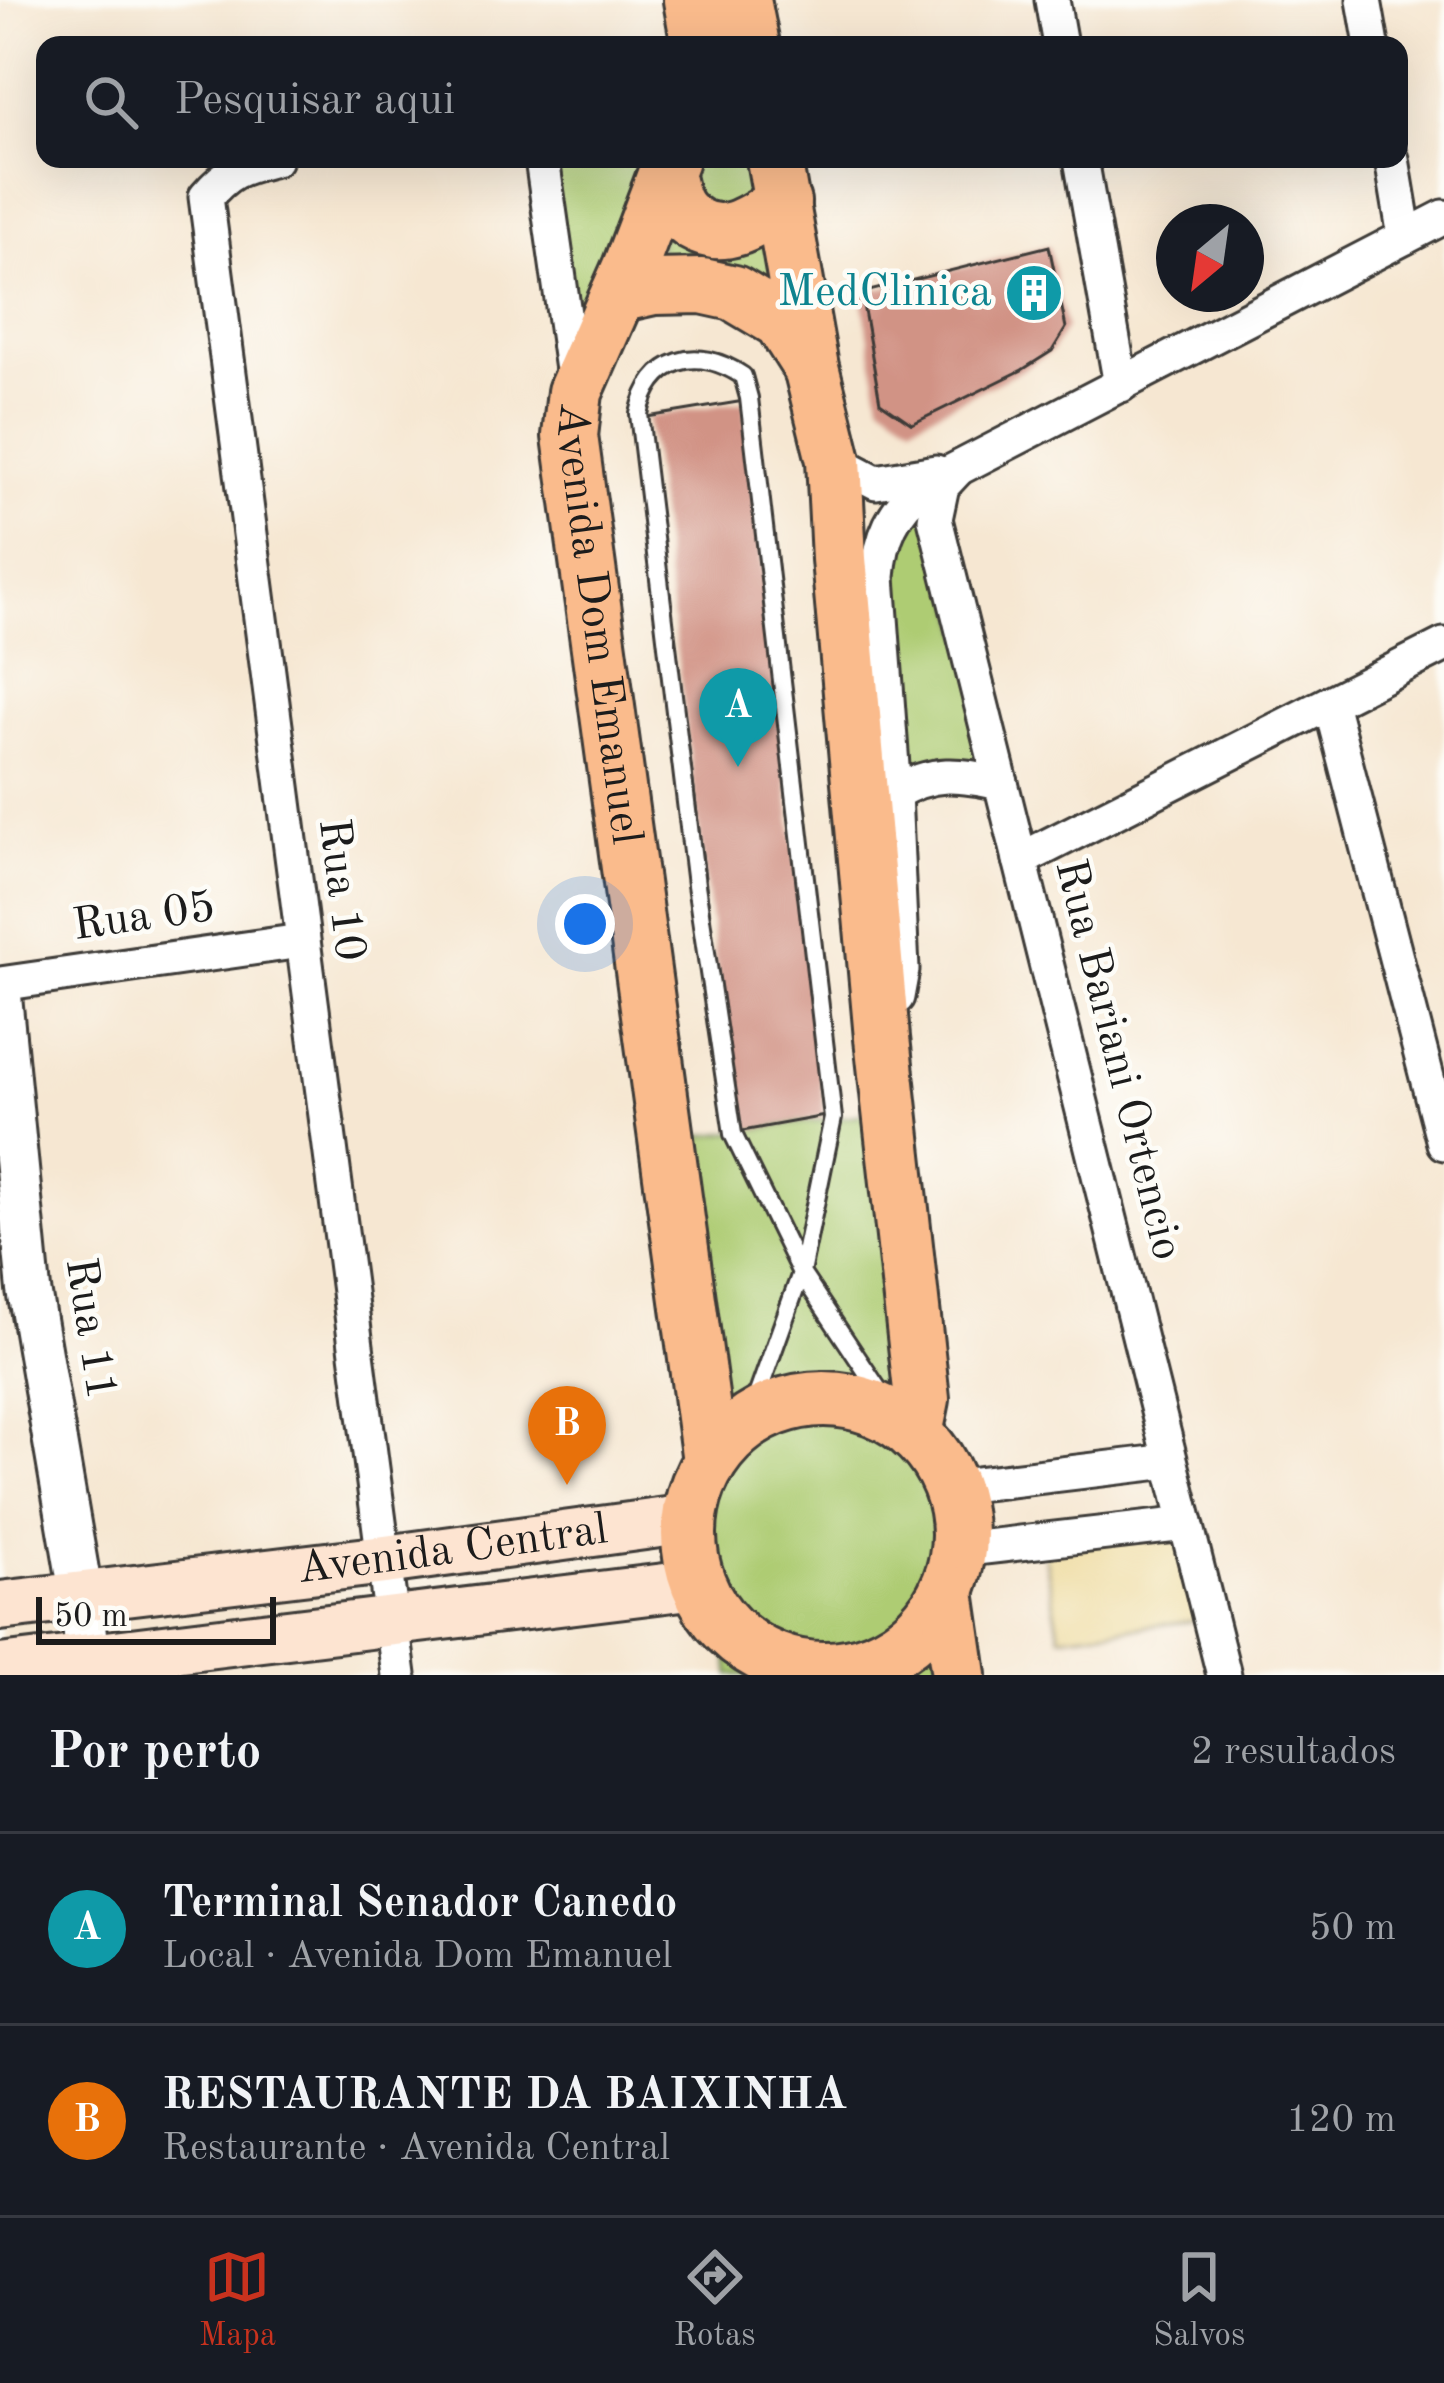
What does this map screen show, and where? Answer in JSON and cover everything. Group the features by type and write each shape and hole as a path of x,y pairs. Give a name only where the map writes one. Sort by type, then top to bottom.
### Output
{"main road":[{"path":"691,0 697,36"},
{"path":"743,0 750,36"},
{"name":"Avenida Dom Emanuel","path":"667,168 575,392 570,436 710,1461"},
{"path":"668,168 674,204 701,229 727,232 752,222 778,181"},
{"path":"778,181 833,460 882,1038 922,1399 909,1429"},
{"path":"618,295 653,287 702,286 734,293 781,321 811,367"},
{"path":"953,1571 922,1628 886,1655 844,1668 799,1667 757,1652 717,1628 689,1552 694,1492 724,1441 748,1421 785,1404 826,1399 866,1406 909,1429 934,1456 952,1487 959,1518 953,1571 958,1675"},
{"name":"Avenida Central","path":"0,1606 689,1519"},
{"name":"Avenida Central","path":"0,1669 89,1666 392,1622 717,1628"}],"street":[{"path":"1052,0 1058,36"},
{"path":"1364,0 1370,36"},
{"name":"Rua 10","path":"242,168 224,176 206,197 399,1675"},
{"path":"543,168 575,392"},
{"path":"1083,168 1121,385"},
{"path":"1394,168 1406,237"},
{"path":"882,1038 902,970 878,577 886,529 900,507 924,487 1444,217"},
{"path":"833,460 876,482 956,471"},
{"name":"Rua Bariani Ortencio","path":"956,471 943,486 935,519 1224,1675"},
{"path":"1021,860 1444,645"},
{"path":"1330,703 1444,1143"},
{"path":"894,793 920,780 959,774 1001,783"},
{"name":"Rua 05","path":"0,984 302,941"},
{"name":"Rua 11","path":"0,996 14,1292 81,1594 89,1666"},
{"path":"952,1487 1170,1461"},
{"path":"953,1571 1186,1524"}],"lane":[{"path":"748,1421 801,1273 833,1118 748,398 743,376 722,362 704,358 661,369 644,390 639,414 695,885 733,1134 801,1273 909,1429"}],"green space":[{"path":"543,168 662,168 575,392"},
{"path":"670,168 774,168 781,321 654,287"},
{"path":"924,486 1001,783 906,786 887,528"},
{"path":"890,1111 909,1432 948,1483 958,1514 959,1547 944,1600 958,1675 730,1675 723,1624 693,1569 688,1539 694,1492 715,1458 665,1141"}],"sand":[{"path":"1186,1524 1210,1619 1060,1636 1042,1540"}],"building":[{"path":"1049,246 1066,328 1052,351 912,424 880,402 861,293"},
{"path":"744,401 825,1116 737,1132 647,417"}],"place":[{"name":"MedClinica","path":"1034,293"},
{"name":"Terminal Senador Canedo","path":"738,767"},
{"name":"RESTAURANTE DA BAIXINHA","path":"567,1485"}]}
